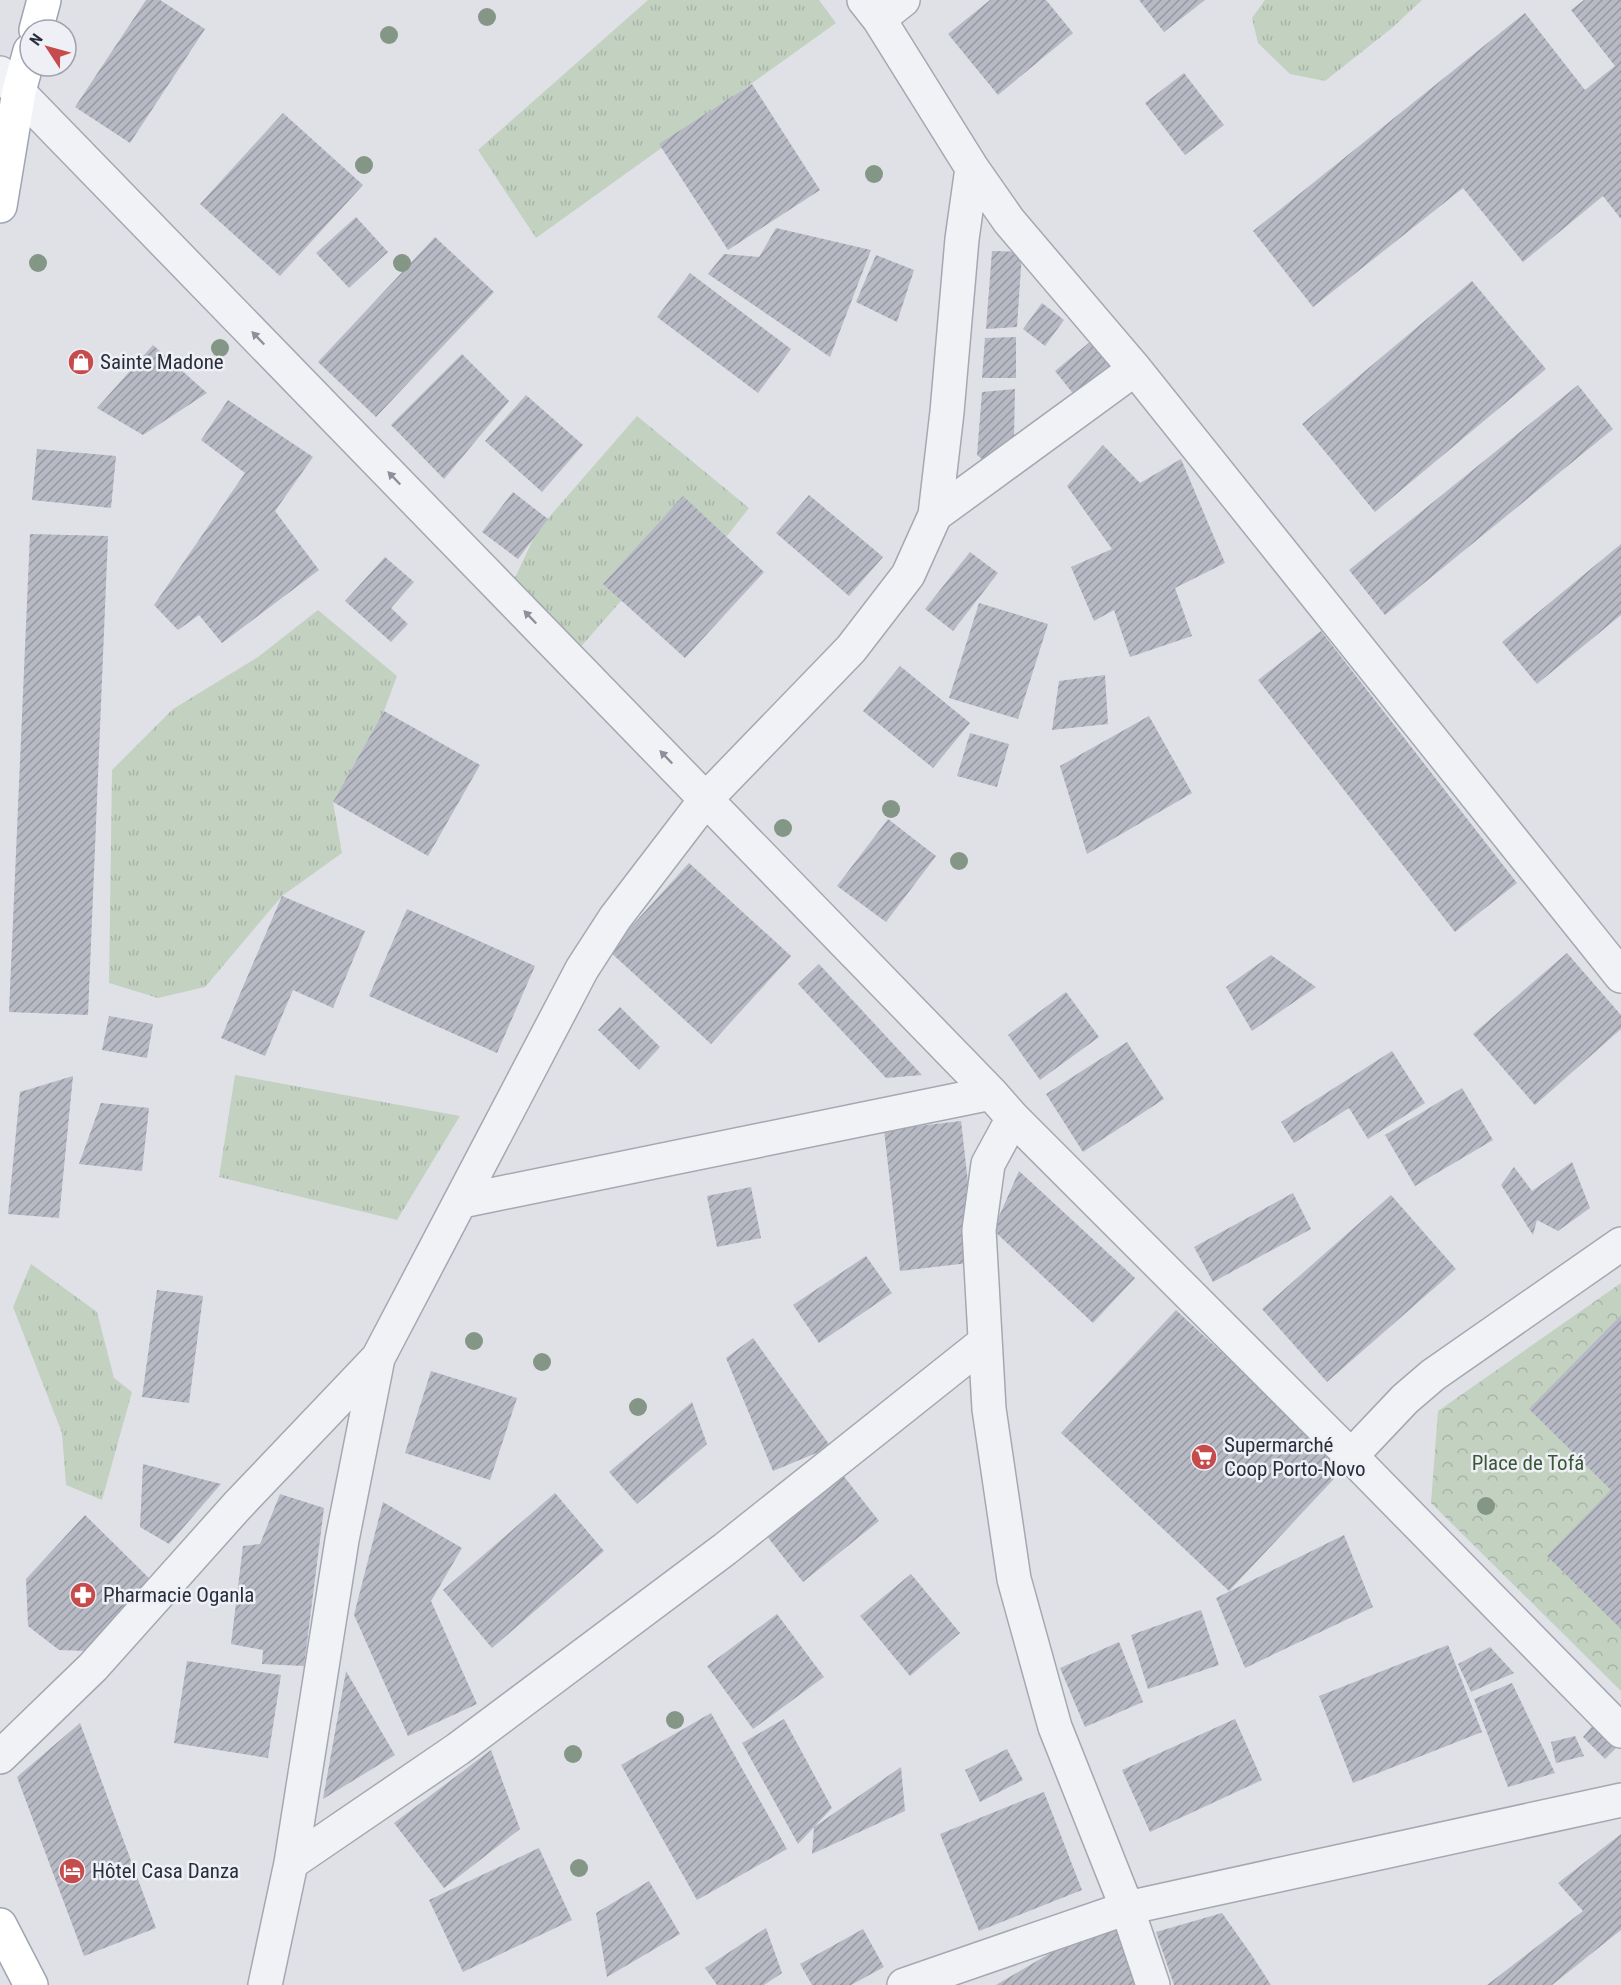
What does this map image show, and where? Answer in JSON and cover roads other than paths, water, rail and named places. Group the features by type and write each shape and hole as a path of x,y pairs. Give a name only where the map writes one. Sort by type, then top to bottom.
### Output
{"main road":[{"path":"39,18 44,0"},
{"path":"0,206 10,82"},
{"path":"0,1925 31,1985"}],"street":[{"path":"882,6 972,168 1009,221 1135,369 1621,976"},
{"path":"10,82 1013,1118 1351,1456 1621,1731"},
{"path":"0,1757 93,1667 237,1506 378,1358 582,969 615,918 706,799 851,649 908,575 935,514 947,412 962,239 972,168"},
{"path":"935,514 1135,369"},
{"path":"462,1201 991,1093"},
{"path":"1013,1118 988,1164 979,1230 989,1409 1014,1579 1055,1727 1127,1908 1153,1985"},
{"path":"1351,1456 1405,1399 1433,1375 1621,1244"},
{"path":"291,1863 458,1749 725,1549 985,1342"},
{"path":"265,1985 291,1863 342,1540 378,1358"},
{"path":"904,1985 1127,1908 1621,1800"}],"place":[{"name":"Sainte Madone","path":"81,362"},
{"name":"Supermarché Coop Porto-Novo","path":"1204,1457"},
{"name":"Pharmacie Oganla","path":"83,1595"},
{"name":"Hôtel Casa Danza","path":"72,1871"}],"park label":[{"name":"Place de Tofá","path":"1528,1463"}]}
